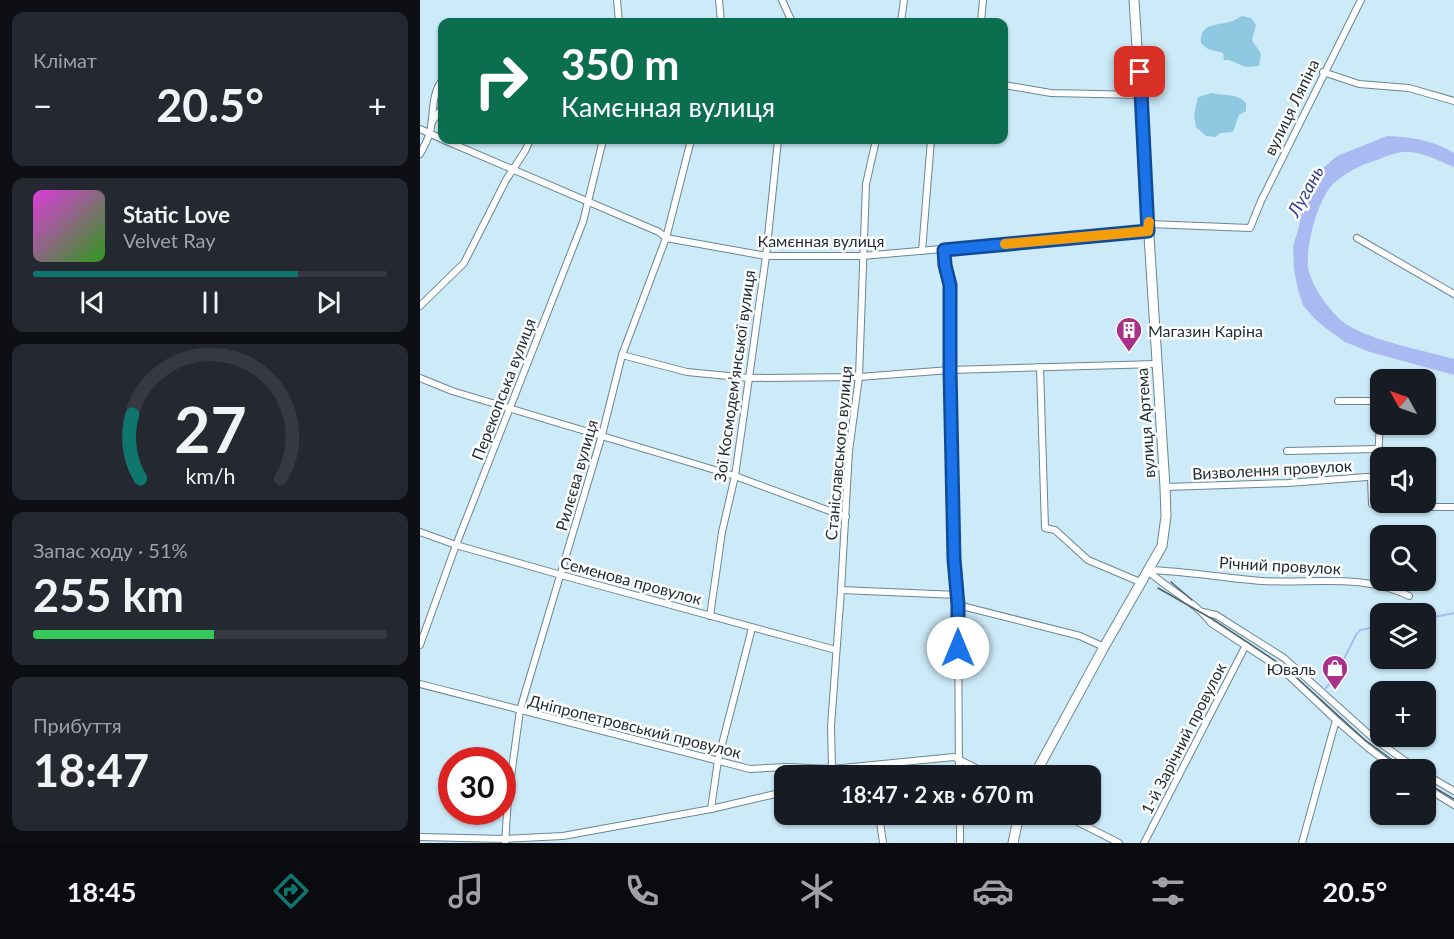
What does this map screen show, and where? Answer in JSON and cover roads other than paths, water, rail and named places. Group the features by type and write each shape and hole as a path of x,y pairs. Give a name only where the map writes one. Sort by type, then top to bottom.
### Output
{"street":[{"path":"617,0 619,18"},
{"path":"719,0 721,18"},
{"path":"782,0 790,18"},
{"path":"902,18 904,0"},
{"path":"981,18 983,0"},
{"name":"вулиця Артема","path":"1040,765 1162,546 1166,516 1142,95 1134,0"},
{"name":"вулиця Ляпіна","path":"1250,228 1323,72 1361,0"},
{"path":"1323,72 1359,84 1409,88 1454,101"},
{"path":"1008,86 1051,93 1142,95"},
{"path":"420,154 430,133 438,89"},
{"path":"431,123 438,113"},
{"name":"Камєнная вулиця","path":"420,129 438,137"},
{"name":"Камєнная вулиця","path":"455,144 659,232 666,238 766,256 862,256 944,250 1150,226 1250,228"},
{"path":"420,306 464,263 528,144"},
{"name":"Перекопська вулиця","path":"420,645 456,545 583,222 602,144"},
{"name":"Рилєєва вулиця","path":"505,841 520,710 602,435 622,355 666,238 690,144"},
{"name":"Зої Космодем’янської вулиця","path":"710,616 722,532 735,476 750,378 778,144"},
{"name":"Станіславського вулиця","path":"832,765 831,726 849,452 859,377 866,184 875,144"},
{"path":"922,251 931,144"},
{"path":"1357,238 1454,294"},
{"path":"944,250 950,285 954,559 958,595 958,765"},
{"path":"622,355 687,372 750,378 859,377 950,370 1157,364"},
{"path":"1040,367 1045,528 1054,530 1088,560 1140,582"},
{"path":"420,378 452,391 735,476 846,517"},
{"path":"1338,401 1370,402"},
{"path":"1287,451 1370,449"},
{"name":"Визволення провулок","path":"1165,487 1370,477"},
{"path":"1436,507 1454,507"},
{"name":"Семенова провулок","path":"420,532 456,545 561,575 836,650"},
{"path":"1147,570 1162,585 1203,612 1216,615 1284,658 1305,674 1373,738 1403,759"},
{"name":"Річний провулок","path":"1147,570 1264,581 1366,583 1393,588 1409,596"},
{"path":"841,590 958,595"},
{"path":"958,605 1080,636 1104,647"},
{"path":"1203,612 1211,623 1284,671 1336,720 1383,759"},
{"path":"711,809 718,760 752,628"},
{"name":"1-й Зарічний провулок","path":"1144,843 1246,645"},
{"name":"Дніпропетровський провулок","path":"420,684 750,769 774,767"},
{"path":"1302,843 1336,720"},
{"name":"Дніпропетровський провулок","path":"878,765 954,757 958,760"},
{"path":"958,760 969,765"},
{"path":"1436,780 1454,791"},
{"path":"420,837 505,841 563,836 711,809 774,794"},
{"path":"1436,794 1454,805"},
{"path":"881,825 883,843"},
{"path":"960,825 960,843"},
{"path":"1013,843 1017,825"},
{"path":"1084,825 1119,843"}],"waterway":[{"path":"1436,617 1454,613"},
{"path":"1326,688 1335,677 1356,635 1360,630 1370,628"}],"tram line":[{"path":"1171,582 1192,600"},
{"path":"1158,588 1214,620 1286,668 1365,740 1391,759"},
{"path":"1436,788 1454,799"}],"place":[{"name":"Магазин Каріна","path":"1129,353"},
{"name":"Юваль","path":"1335,691"}],"water label":[{"name":"Лугань","path":"1305,191"}]}
